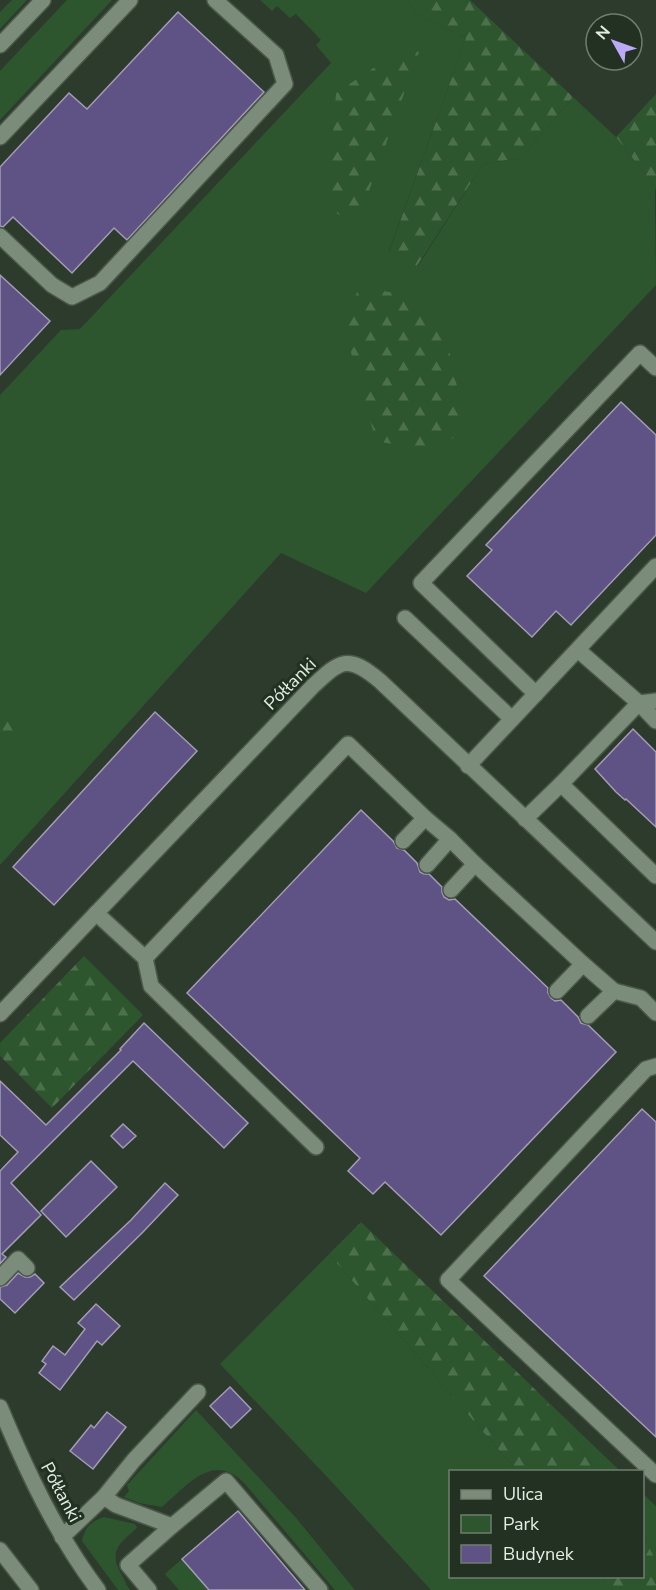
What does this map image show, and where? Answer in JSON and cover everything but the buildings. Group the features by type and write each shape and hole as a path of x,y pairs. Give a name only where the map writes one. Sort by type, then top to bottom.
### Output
{"street":[{"path":"0,45 43,0"},
{"path":"0,137 130,0"},
{"path":"0,236 52,285 72,297 81,293 99,283 285,84 276,55 215,0"},
{"path":"536,694 421,583 640,353 656,368"},
{"path":"468,766 656,566"},
{"path":"405,618 512,719"},
{"path":"578,650 639,703 656,721"},
{"name":"Półłanki","path":"0,1014 312,687 330,670 342,663 356,664 370,672 656,942"},
{"path":"525,819 639,703 656,701"},
{"path":"145,958 348,744 425,818 614,991 641,998 656,1012"},
{"path":"561,784 656,876"},
{"path":"403,841 425,818"},
{"path":"427,865 450,839"},
{"path":"451,890 475,864"},
{"path":"96,913 145,958 151,986 316,1147"},
{"path":"557,991 583,964"},
{"path":"588,1016 614,991"},
{"path":"656,1065 646,1069 448,1280 656,1475"},
{"path":"0,1278 18,1259 27,1268"},
{"path":"62,1538 104,1497 134,1460 198,1392"},
{"name":"Półłanki","path":"0,1407 25,1466 90,1587"},
{"path":"149,1590 128,1565 226,1481 320,1590"},
{"path":"104,1497 172,1526"},
{"path":"0,1550 31,1590"}],"green space":[{"path":"12,0 27,0 0,29 0,12"},
{"path":"67,0 112,0 0,120 0,71"},
{"path":"260,0 407,0 417,14 466,38 389,251 418,266 483,164 521,158 573,97 616,137 655,187 656,285 366,593 281,553 0,865 0,753 27,726 0,698 0,395 61,330 80,329 331,63 316,45 321,40 296,14 290,18 277,6 272,11"},
{"path":"407,0 470,0 573,97 521,158 483,164 417,266 389,252 466,38 417,14"},
{"path":"405,47 419,52 356,227 328,207 336,93"},
{"path":"656,94 656,192 655,187 616,137"},
{"path":"359,287 401,294 444,328 466,427 436,452 376,441 344,328"},
{"path":"0,698 28,726 0,753"},
{"path":"84,956 143,1015 52,1108 0,1056 0,1043"},
{"path":"361,1222 543,1397 597,1470 516,1470 329,1254"},
{"path":"329,1254 516,1470 449,1470 449,1578 602,1578 612,1590 431,1590 220,1364"},
{"path":"543,1397 619,1470 597,1470"},
{"path":"196,1410 297,1519 355,1590 335,1590 244,1483 233,1474 222,1470 201,1475 162,1507 139,1503 124,1497 129,1491 127,1485"},
{"path":"644,1495 656,1506 656,1561 644,1537"},
{"path":"104,1517 135,1524 137,1528 120,1544 116,1555 118,1568 130,1590 118,1590 82,1541 89,1526"},
{"path":"644,1537 656,1561 656,1590 612,1590 602,1578 644,1578"},
{"path":"182,1559 209,1590 179,1590 165,1574"}]}
